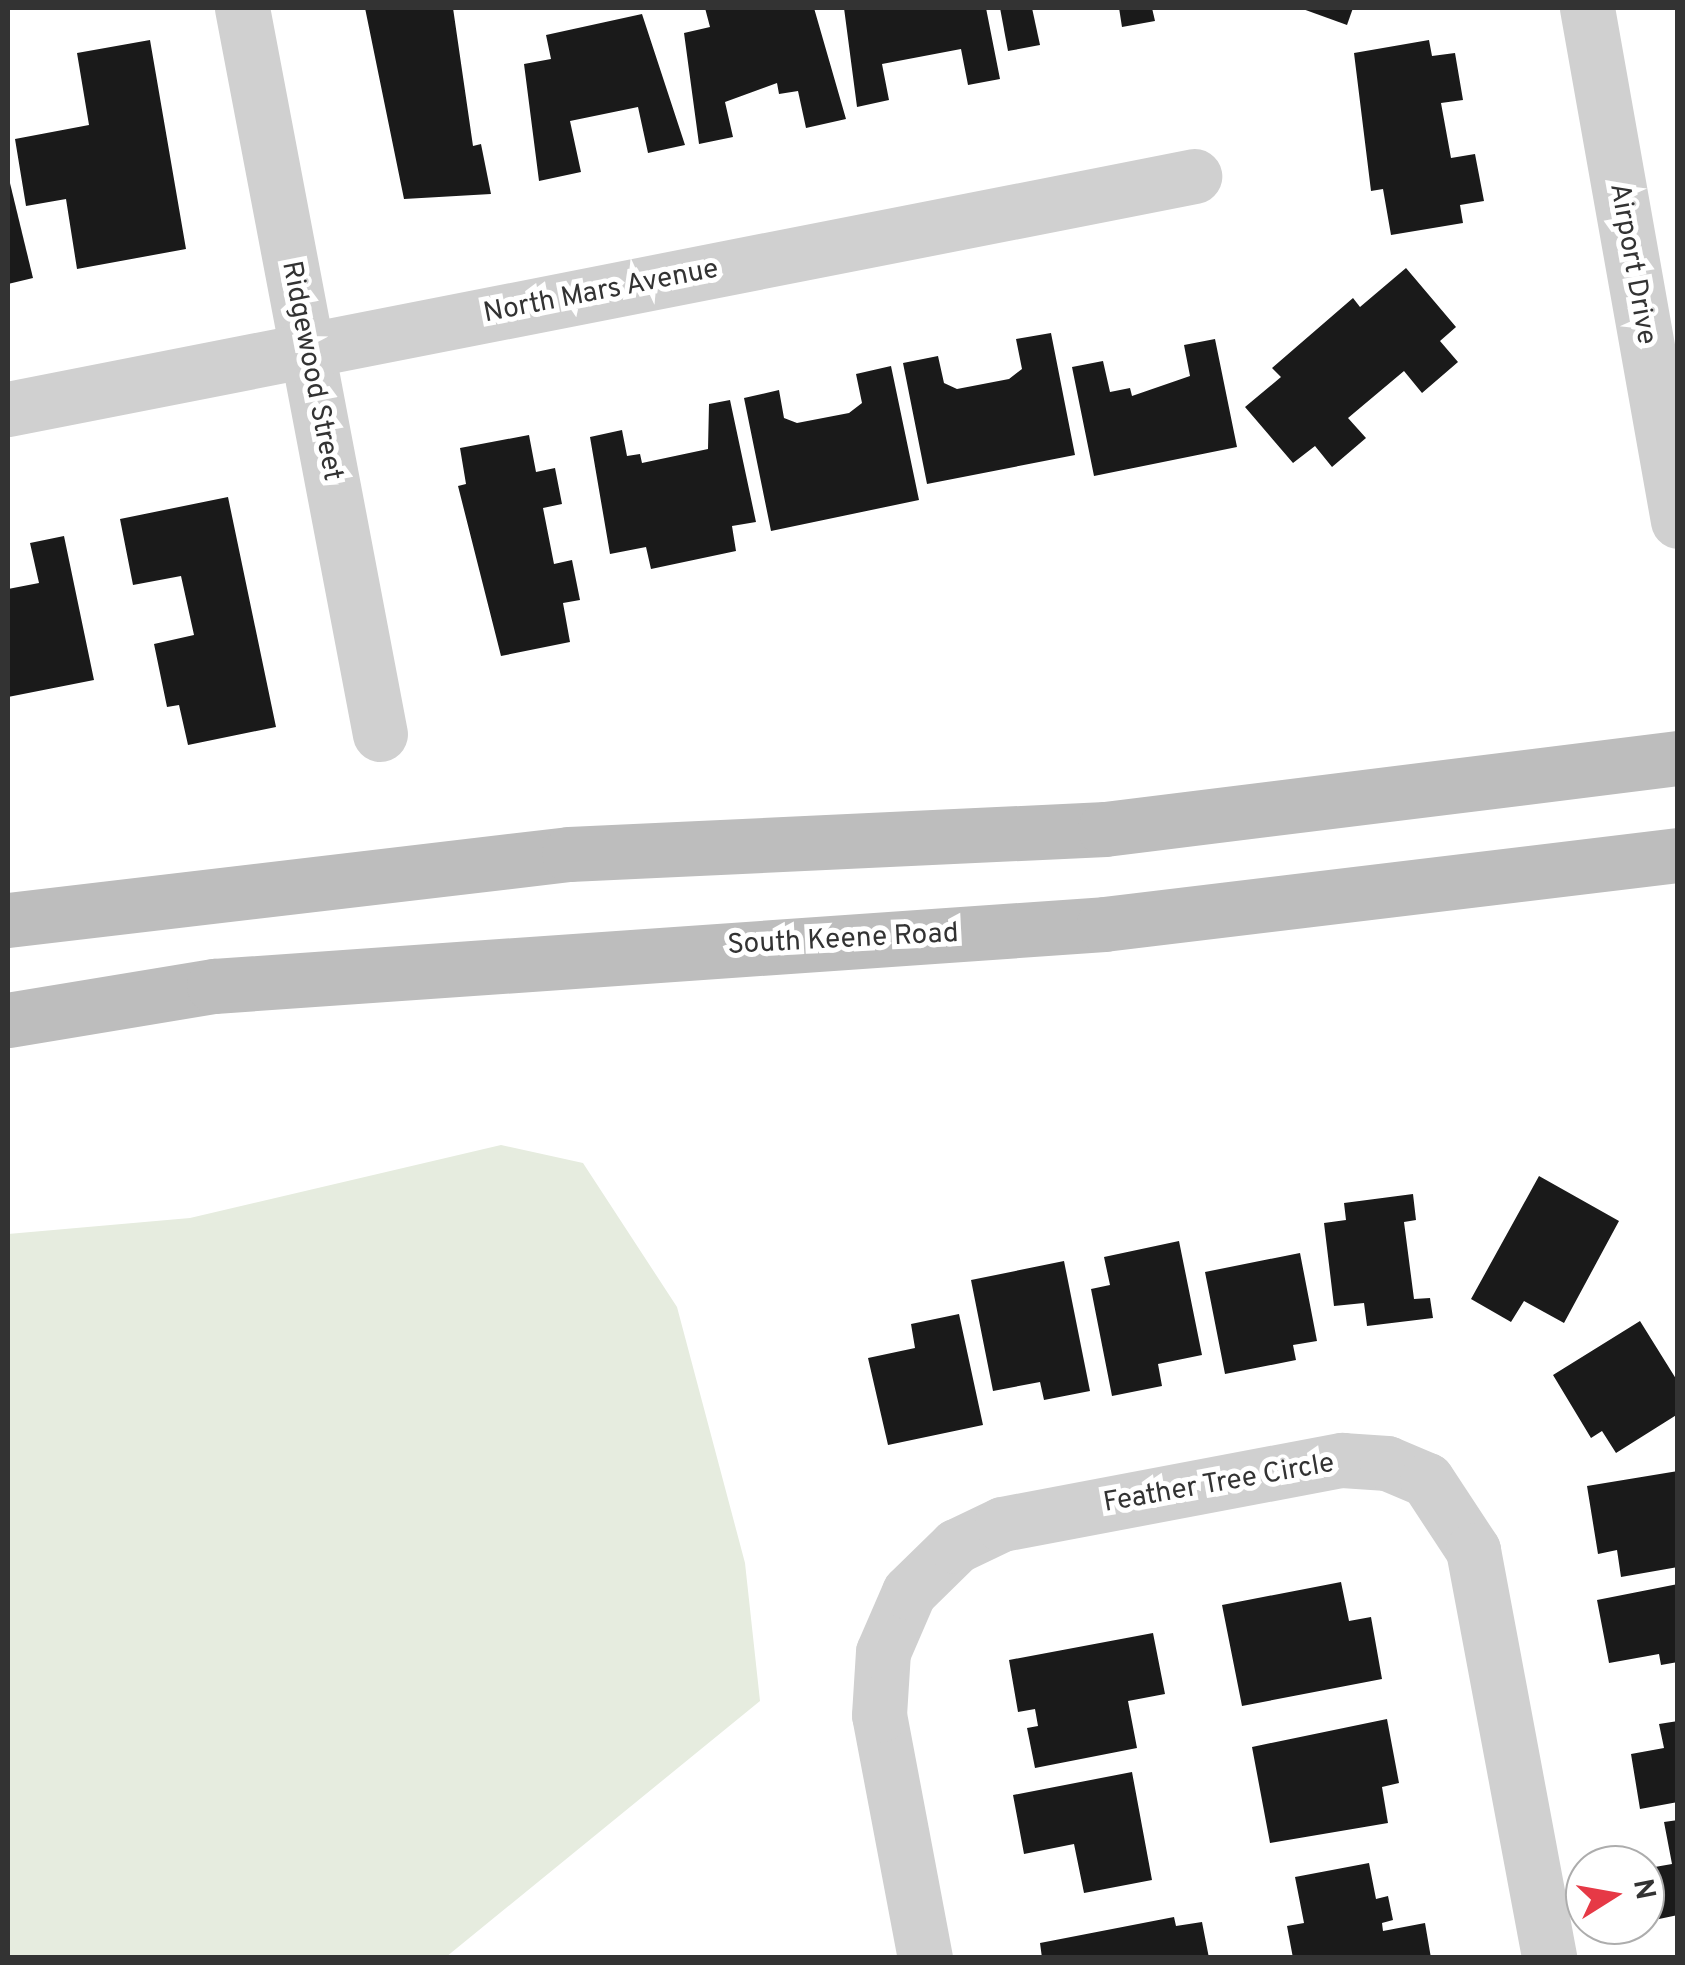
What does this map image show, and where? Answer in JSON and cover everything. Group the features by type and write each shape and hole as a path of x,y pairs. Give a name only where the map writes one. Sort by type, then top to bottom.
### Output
{"main road":[{"path":"8,920 568,854 1105,828 1678,758"},
{"name":"South Keene Road","path":"8,1020 214,986 1104,924 1678,855"}],"street":[{"name":"Ridgewood Street","path":"242,8 380,734"},
{"name":"Airport Drive","path":"1587,8 1678,521"},
{"name":"North Mars Avenue","path":"8,409 1194,176"},
{"name":"Feather Tree Circle","path":"925,1958 879,1715 883,1652 909,1592 956,1546 1002,1524 1342,1460 1387,1463 1427,1480 1473,1550 1549,1958"}],"shaded area":[{"path":"501,1145 583,1163 677,1307 745,1563 760,1701 446,1957 8,1957 8,1234 190,1218"}],"building":[{"path":"365,8 453,8 473,146 481,144 491,194 404,199"},
{"path":"705,8 814,8 846,119 806,128 798,91 779,94 777,83 725,102 733,137 699,144 684,33 710,27"},
{"path":"844,8 986,8 1000,79 968,85 961,49 882,64 889,100 857,107"},
{"path":"1000,8 1032,8 1040,45 1008,51"},
{"path":"1119,8 1152,8 1155,21 1122,27"},
{"path":"1300,8 1353,8 1347,25"},
{"path":"642,14 685,145 648,153 638,107 570,121 581,172 539,181 524,64 551,59 546,35"},
{"path":"150,40 186,249 77,269 66,199 26,206 15,139 89,125 77,53"},
{"path":"1429,40 1432,56 1455,53 1463,100 1441,103 1451,158 1475,154 1484,201 1460,205 1463,223 1391,235 1383,189 1371,191 1354,53"},
{"path":"8,180 33,278 8,284"},
{"path":"1406,268 1456,327 1440,341 1458,362 1422,393 1404,371 1348,418 1366,438 1332,467 1315,446 1293,463 1245,407 1281,377 1272,368 1353,298 1360,307"},
{"path":"1051,333 1075,455 927,484 903,363 938,356 944,383 957,389 1009,379 1022,369 1016,339"},
{"path":"1215,339 1237,447 1094,476 1072,367 1103,361 1110,392 1130,388 1132,396 1190,376 1184,345"},
{"path":"891,366 919,500 771,531 744,398 779,390 784,418 797,423 849,413 862,403 856,374"},
{"path":"730,400 756,522 732,526 736,551 651,569 646,547 610,554 590,437 622,430 627,456 640,454 642,463 708,449 709,404"},
{"path":"529,435 536,472 555,468 562,504 543,508 554,564 572,560 580,600 563,603 570,642 501,656 458,486 466,484 460,448"},
{"path":"228,497 276,727 188,745 179,705 167,707 154,644 194,635 181,576 133,585 120,519"},
{"path":"64,536 94,680 8,697 8,589 39,583 30,543"},
{"path":"1539,1176 1619,1221 1564,1323 1524,1301 1511,1322 1471,1299"},
{"path":"1413,1194 1416,1220 1404,1222 1414,1299 1430,1298 1433,1318 1367,1326 1364,1303 1334,1306 1324,1223 1346,1220 1344,1203"},
{"path":"1179,1241 1202,1355 1158,1364 1162,1386 1112,1396 1091,1289 1110,1285 1104,1257"},
{"path":"1300,1253 1317,1341 1293,1345 1296,1360 1225,1374 1205,1272"},
{"path":"1064,1261 1090,1391 1044,1400 1040,1382 993,1391 971,1280"},
{"path":"959,1314 983,1425 888,1445 868,1358 915,1348 911,1324"},
{"path":"1640,1321 1678,1382 1678,1414 1616,1453 1602,1431 1591,1438 1553,1375"},
{"path":"1678,1471 1678,1567 1621,1577 1617,1550 1598,1554 1587,1486"},
{"path":"1341,1582 1349,1621 1371,1617 1382,1679 1242,1706 1222,1605"},
{"path":"1678,1584 1678,1662 1661,1665 1659,1654 1609,1663 1597,1600"},
{"path":"1153,1633 1165,1694 1128,1701 1137,1748 1035,1768 1027,1728 1038,1726 1035,1709 1018,1712 1009,1660"},
{"path":"1387,1719 1399,1783 1382,1787 1388,1823 1270,1843 1252,1747"},
{"path":"1678,1721 1678,1802 1640,1809 1631,1754 1664,1748 1659,1724"},
{"path":"1132,1772 1152,1880 1084,1893 1074,1844 1024,1854 1013,1795"},
{"path":"1678,1820 1678,1915 1665,1918 1665,1865 1672,1864 1664,1822"},
{"path":"1369,1863 1376,1899 1388,1896 1393,1920 1382,1923 1383,1931 1425,1923 1431,1958 1293,1958 1287,1926 1304,1923 1295,1877"},
{"path":"1174,1917 1176,1926 1202,1922 1209,1958 1042,1958 1040,1943"}]}
